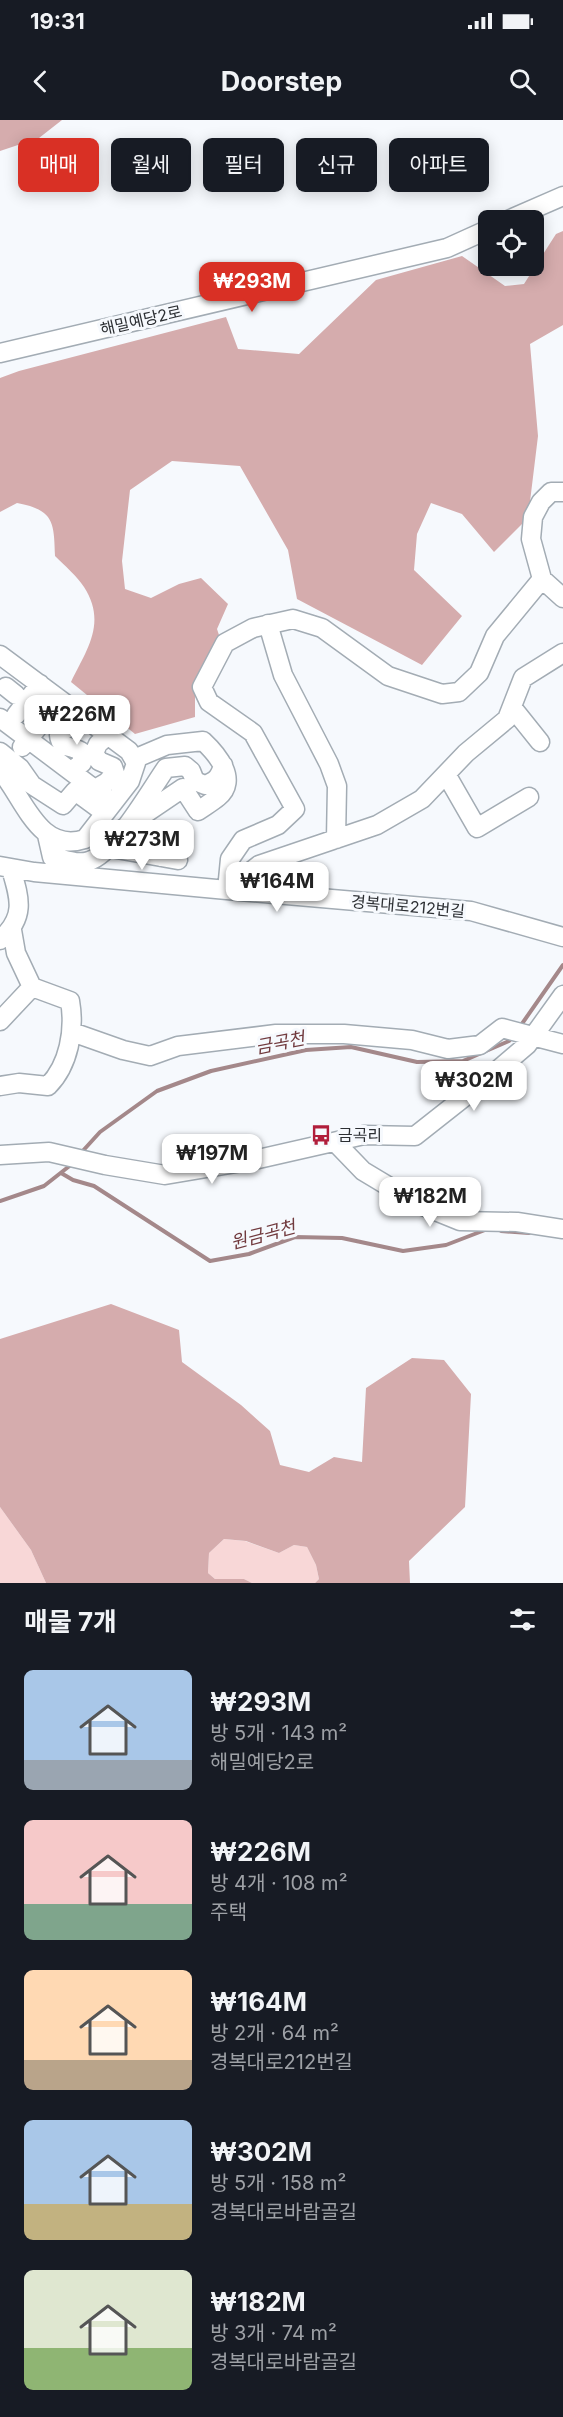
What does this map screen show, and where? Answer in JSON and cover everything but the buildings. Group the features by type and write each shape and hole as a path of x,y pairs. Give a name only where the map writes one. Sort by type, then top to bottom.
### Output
{"street":[{"path":"531,210 563,196"},
{"name":"해밀예당2로","path":"0,353 447,248 478,234"},
{"path":"563,492 551,492 541,502 533,517 531,539 542,579 563,598"},
{"path":"226,890 230,859 243,840 278,825 295,809 253,733 208,702 202,687 225,643 253,628 293,619 322,628 388,676 442,694 459,692 478,673 495,636 542,579"},
{"path":"268,624 283,675 329,764 337,786 336,839"},
{"path":"226,890 258,865 377,825 422,799 466,753 507,719 523,678 563,653"},
{"path":"2,659 14,706 28,739 94,789 106,812"},
{"path":"14,706 60,700 129,751 136,763 135,771 85,839 74,843 47,835"},
{"path":"4,761 28,739 60,700"},
{"path":"512,707 540,742"},
{"path":"70,771 82,763 83,757 79,750 63,745 59,735 81,715"},
{"path":"94,789 108,782 115,773 113,767 99,761 94,753 108,735"},
{"path":"130,824 183,788 198,811 220,796 227,785 223,765 203,741 167,746 134,759"},
{"path":"4,761 32,785 44,805 63,820 78,803 106,812"},
{"path":"4,761 47,835 52,857 57,866 90,861 111,848 130,824 166,768 185,766 191,771 195,781 205,785 216,781 223,765"},
{"path":"446,774 477,828 529,797"},
{"path":"111,848 170,858 164,838"},
{"name":"경복대로212번길","path":"6,867 57,866 226,890 471,911 562,937"},
{"path":"0,1086 19,1083 48,1086 57,1077 70,1043 73,1018 70,1001 32,987 6,935 19,916 18,889 6,867"},
{"path":"0,1021 32,987"},
{"path":"0,1155 49,1152 165,1175 254,1160 364,1135 415,1136 527,1045 530,1036 563,995"},
{"path":"72,1032 123,1050 150,1056 178,1046 276,1034 344,1034 412,1040 448,1049 480,1045 502,1028 563,1044"},
{"path":"335,1142 363,1171 418,1204 460,1221 518,1222 563,1229"}],"shaded area":[{"path":"0,120 62,120 39,138 18,138 18,145 0,151"},
{"path":"563,231 563,325 530,344 538,436 528,518 494,552 462,514 431,503 417,534 414,570 462,616 422,665 297,599 288,550 240,466 172,461 130,490 122,561 125,589 151,598 179,584 201,578 228,604 217,629 221,641 195,687 195,717 135,734 71,682 92,636 94,612 84,587 55,556 54,534 50,519 38,509 17,503 0,512 0,378 19,371 226,317 238,349 299,354 376,280 462,256 478,267 478,276 491,276 505,286 524,284 529,276 544,276 544,253 556,234"},
{"path":"111,1304 179,1330 182,1362 241,1405 270,1431 280,1465 309,1472 334,1457 362,1462 366,1388 412,1358 444,1360 471,1394 465,1507 409,1561 410,1583 315,1583 319,1579 316,1565 307,1547 294,1545 279,1553 246,1541 224,1539 209,1553 208,1573 215,1579 244,1579 252,1583 46,1583 31,1550 0,1507 0,1339"},
{"path":"0,1507 31,1550 46,1583 0,1583"},
{"path":"224,1539 245,1541 279,1553 294,1545 307,1547 316,1565 319,1579 315,1583 252,1583 244,1579 215,1579 208,1573 209,1553"}],"waterway":[{"name":"금곡천","path":"519,1028 563,965"},
{"name":"금곡천","path":"80,1154 100,1132 157,1091 211,1071 306,1050 351,1047 417,1062 463,1061 509,1041 512,1037"},
{"name":"금곡천","path":"0,1201 44,1186 72,1164"},
{"name":"원금곡천","path":"61,1173 73,1180 94,1186 210,1261 249,1254 295,1237 342,1238 403,1251 446,1245 485,1230"},
{"name":"원금곡천","path":"501,1231 529,1233"}],"place":[{"name":"금곡리","path":"321,1135"}]}
